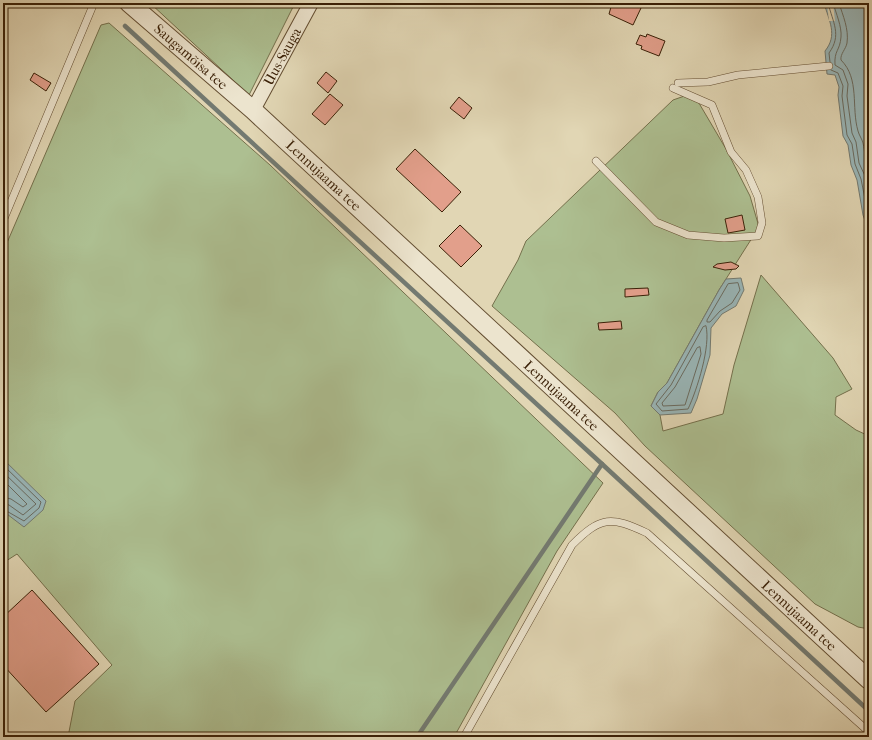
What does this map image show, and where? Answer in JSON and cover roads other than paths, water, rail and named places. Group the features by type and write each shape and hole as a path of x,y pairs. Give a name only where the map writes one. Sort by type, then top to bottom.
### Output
{"street":[{"name":"Saugamõisa tee","path":"129,3 253,110"},
{"name":"Uus-Sauga","path":"253,110 311,3"},
{"name":"Lennujaama tee","path":"253,110 869,680"}],"lane":[{"path":"3,221 94,3"},
{"path":"596,161 656,222 688,235 724,238 758,236 762,223 758,197 746,170 732,152 712,105 675,85 708,82 738,75 828,66"},
{"path":"464,737 572,545 587,531 608,520 625,522 647,533 869,732"}],"water":[{"path":"824,3 869,3 869,232 863,215 857,180 851,165 848,145 843,136 838,95 839,87 835,75 827,74 825,51 829,45 832,34"},
{"path":"741,278 744,290 736,306 722,314 711,328 710,355 697,399 691,413 660,415 651,406 658,392 667,383 726,279"},
{"path":"3,459 46,501 43,510 24,527 3,511"}],"waterway":[{"path":"125,26 602,464 417,737"},
{"path":"602,464 869,711"}]}
